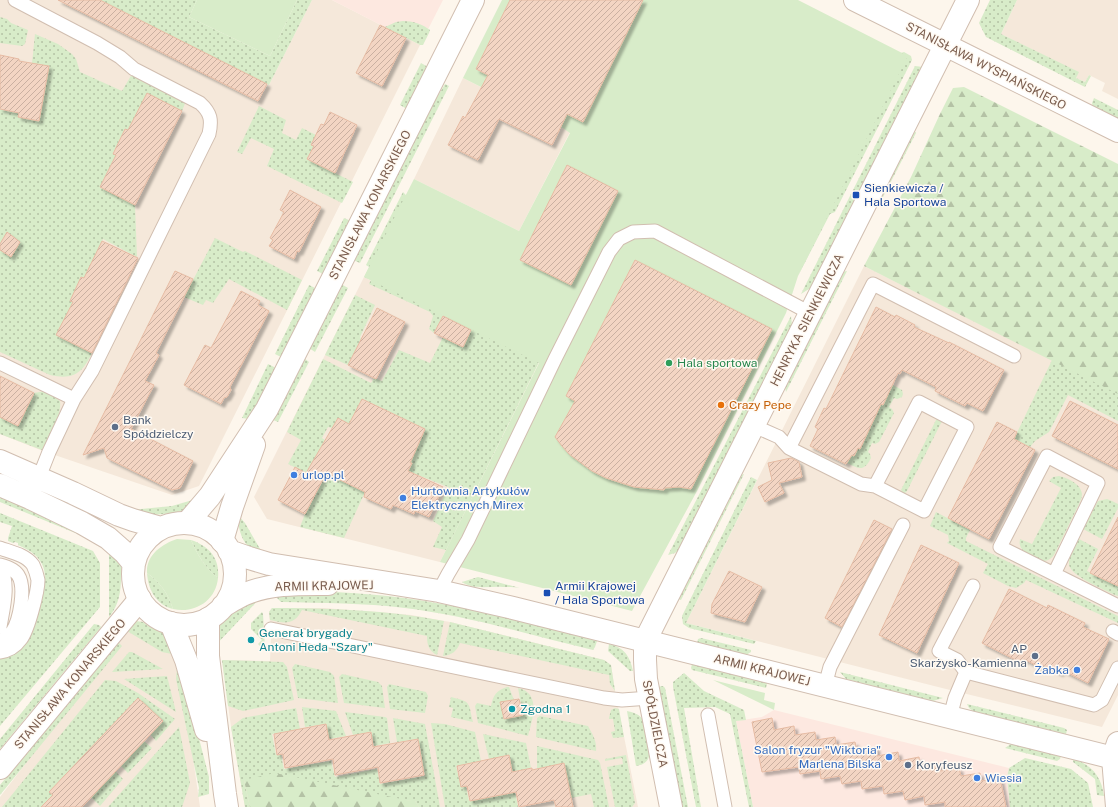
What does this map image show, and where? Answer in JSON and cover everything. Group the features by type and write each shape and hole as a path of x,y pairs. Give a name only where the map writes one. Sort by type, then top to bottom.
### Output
{"street":[{"name":"STANISŁAWA KONARSKIEGO","path":"226,546 232,507 267,410 473,0"},
{"name":"STANISŁAWA WYSPIAŃSKIEGO","path":"855,0 1118,131"},
{"name":"HENRYKA SIENKIEWICZA","path":"645,641 968,0"},
{"name":"STANISŁAWA KONARSKIEGO","path":"187,523 210,496 267,410"},
{"path":"0,461 73,492 119,515 161,528"},
{"path":"0,485 82,523 108,538 125,553 134,564"},
{"path":"187,523 200,526 212,532 226,546 233,563 234,577 231,593 216,613 199,623 180,625 171,623 152,614 140,599 134,582 134,564 142,545 161,528 174,524 187,523"},
{"name":"ARMII KRAJOWEJ","path":"226,546 249,558 269,564 440,591 950,717 1116,753"},
{"name":"ARMII KRAJOWEJ","path":"216,613 245,594 268,587 299,584 405,586"},
{"name":"STANISŁAWA KONARSKIEGO","path":"0,768 140,599"},
{"path":"216,613 208,656 226,801"},
{"path":"171,623 186,660 226,801"},
{"name":"SPÓŁDZIELCZA","path":"645,641 644,660 646,679 671,807"},
{"path":"1116,753 1117,807"}],"lane":[{"path":"15,0 97,43 135,70 200,103 207,109 211,126 209,134 92,371 74,399 49,452 30,498"},
{"path":"440,591 468,540 555,359 610,252 620,239 633,232 655,231 810,313"},
{"path":"789,448 873,284 1014,356"},
{"path":"0,363 74,399"},
{"path":"754,426 779,438 789,448 861,484 875,486 924,511 967,427 919,402 875,486"},
{"path":"1054,574 1098,483 1047,456 1000,548 1118,606"},
{"path":"825,686 830,667 903,526"},
{"path":"0,548 27,560 32,565 38,580 36,595 26,631 15,645 0,652"},
{"path":"0,566 6,588 0,627"},
{"path":"0,566 14,571 18,575 23,588 22,600 13,631 9,636 0,641"},
{"path":"973,586 939,651 957,660 966,672 1094,705 1102,700 1118,668"},
{"path":"270,629 604,698 622,700 650,698"},
{"path":"950,717 955,698 966,672"},
{"path":"708,715 725,807"}],"shaded area":[{"path":"0,0 100,0 269,85 312,0 332,0 420,45 199,486 172,495 43,451 0,434"},
{"path":"332,0 443,0 420,45"},
{"path":"1017,0 1118,0 1118,99 1102,91 1105,83 1089,75 1085,82 1076,78 1078,72 1001,34"},
{"path":"463,78 570,132 519,231 414,179"},
{"path":"1118,229 1118,695 1102,727 686,623 864,266 1052,360"},
{"path":"364,277 539,362 440,562 267,519 254,497"},
{"path":"272,608 324,608 411,615 450,622 604,660 611,665 638,807 245,807 231,727 222,660 270,661 271,637 269,612"},
{"path":"141,621 157,630 180,667 200,807 0,807 0,797 127,631"},
{"path":"774,710 1009,768 1007,777 1010,807 753,807 736,721 762,717"}],"green space":[{"path":"100,0 197,0 189,17 270,56 297,0 312,0 269,85"},
{"path":"197,0 297,0 270,56 189,17"},
{"path":"502,0 798,0 908,56 798,276 786,313 697,491 632,611 440,562 539,363 364,277 414,179 519,231 570,133 561,127 463,78"},
{"path":"990,0 1017,0 1001,34 1079,72 1076,78 1085,82 1089,75 1091,76 1085,87 986,37 979,23"},
{"path":"0,17 28,30 25,44 22,46 0,43"},
{"path":"403,21 417,23 430,30 423,45 420,45 385,27 396,22"},
{"path":"35,34 58,44 72,54 76,59 80,72 122,91 132,74 186,101 182,111 147,94 128,130 125,129 113,153 116,155 100,187 135,205 137,257 103,239 84,278 81,277 71,301 73,302 57,335 92,353 80,371 71,376 65,377 50,375 0,352 0,109 19,113 18,117 39,121 49,67 32,63"},
{"path":"904,52 911,56 912,60 835,212 830,214 798,276 898,54"},
{"path":"421,63 428,67 407,109 400,105"},
{"path":"915,66 923,67 812,287 801,294"},
{"path":"445,84 449,86 360,263 353,260 421,124"},
{"path":"964,87 1118,164 1118,394 864,266 911,177 953,88"},
{"path":"1094,98 1118,110 1118,120 1093,108 1092,103"},
{"path":"259,106 286,120 282,133 296,140 302,128 316,135 311,144 314,146 307,159 353,182 342,203 267,166 274,149 251,138 242,154 237,152"},
{"path":"916,132 881,201 880,197 912,133"},
{"path":"403,192 448,240 574,303 615,223 640,206 663,218 628,225 613,234 552,349 518,331 423,287 547,349 539,362 446,550 433,547 442,527 433,521 448,487 408,471 412,463 384,452 394,432 419,443 425,429 363,399 352,418 374,429 357,464 355,463 346,483 365,492 344,538 300,527 305,514 323,481 288,464 301,440 287,432 323,359 371,383 374,378 382,381 399,350 430,363 443,337 463,347 471,330 443,316 434,333 429,329 433,316 430,312 369,284 371,280 364,277 369,267 366,265","holes":["338,418 353,426 329,469 335,457 320,449 325,440 322,438 328,427 332,428"]},
{"path":"344,218 351,221 325,275 317,271"},
{"path":"215,238 243,252 245,251 302,280 287,310 229,279 213,303 206,300 203,305 184,297"},
{"path":"847,271 786,392 785,387 842,272"},
{"path":"341,284 348,288 315,352 309,348"},
{"path":"309,285 317,289 281,357 275,354"},
{"path":"355,295 375,305 348,365 325,355"},
{"path":"791,316 792,325 680,549 675,553 668,555"},
{"path":"304,358 309,362 278,422 273,420"},
{"path":"1052,360 1118,393 1118,421 1068,395 1049,432 1035,441 1030,447 1014,439"},
{"path":"268,364 276,368 252,417 249,419 242,418"},
{"path":"891,384 902,390 902,397 897,399 894,398 889,407 894,413 879,442 875,444 872,443 868,452 871,458 866,466 861,468 855,467 847,463 851,455 854,456 858,448 860,449 881,404 883,405"},
{"path":"45,391 60,401 60,407 57,420 42,450 0,434 0,417 18,426 34,393"},
{"path":"937,418 942,421 907,491 903,493 901,490"},
{"path":"744,474 681,600 678,599 741,475"},
{"path":"1059,476 1077,484 1081,490 1082,497 1054,555 1048,560 1040,561 1030,556 1021,548 1020,539 1032,544 1061,488 1049,481 1053,477"},
{"path":"751,477 757,480 686,623 756,641 754,644 689,628 683,624 682,616"},
{"path":"0,491 97,542 0,502"},
{"path":"196,499 184,510 174,513 152,515 131,510 172,506"},
{"path":"1107,499 1118,504 1118,508 1102,539 1083,529 1098,501"},
{"path":"936,512 970,530 966,541 1118,616 1118,623 1026,580 1016,588 1008,586 983,573 988,564 947,543 949,541 948,535 930,526"},
{"path":"0,513 93,551 100,563 100,607 0,726 0,659 8,657 19,650 26,644 31,636 39,611 45,573 42,564 32,552 18,545 18,543 8,541 12,526 0,522"},
{"path":"238,515 245,523 263,554 249,547 243,540 239,527"},
{"path":"177,539 191,540 209,570 218,578 213,593 208,599 203,604 189,610 173,609 163,588 147,573 149,561 156,551"},
{"path":"1079,539 1098,549 1087,571 1118,586 1118,596 1082,578 1071,569 1069,562 1072,552"},
{"path":"191,540 208,549 212,554 217,564 218,578 209,570"},
{"path":"109,552 121,563 121,587 115,608 109,617"},
{"path":"147,573 163,588 173,609 162,604 154,596 149,585"},
{"path":"478,577 520,588 476,587 462,582"},
{"path":"306,591 371,594 420,600 497,615 597,641 593,650 500,626 429,611 374,605 281,602 276,597"},
{"path":"263,595 213,648 215,631 219,624 230,614"},
{"path":"272,608 358,610 401,614 444,621 437,655 432,652 429,647 427,636 302,610 296,619 288,622 280,622 270,620 269,612"},
{"path":"262,612 264,650 258,644 262,640 251,629 251,623"},
{"path":"136,621 143,622 163,633 170,640 177,655 162,652 127,631"},
{"path":"450,622 604,660 611,665 615,691 610,684 609,675 460,643 454,652 443,656"},
{"path":"94,624 101,627 0,749 0,739"},
{"path":"701,638 751,650 751,652 746,655 697,643 698,639"},
{"path":"118,642 122,646 0,795 0,785"},
{"path":"609,644 619,647 626,653 633,671 630,671 608,651"},
{"path":"129,652 132,652 163,669 112,672"},
{"path":"222,660 283,662 287,667 294,700 243,711 228,706"},
{"path":"295,664 330,672 334,676 338,703 298,698 292,668"},
{"path":"692,664 767,683 766,688 692,670"},
{"path":"180,667 209,777 209,794 198,797 199,788 176,679 177,668"},
{"path":"840,672 943,698 933,701 846,679"},
{"path":"684,673 704,691 744,710 746,720 736,721 753,807 749,807 730,714 715,707 684,708 701,807 696,807 673,687 673,682"},
{"path":"342,674 378,682 382,686 385,708 344,703 339,677"},
{"path":"167,676 176,712 124,679"},
{"path":"105,680 116,681 138,693 175,719 156,741 150,734 163,721 138,698 50,791 53,795 41,807 2,807"},
{"path":"713,680 765,693 764,700 775,703 774,710"},
{"path":"389,684 426,692 428,696 425,713 390,709 387,687"},
{"path":"663,686 665,688 688,807 681,807 657,687"},
{"path":"509,687 514,700 501,702 504,719 523,715 518,688 530,695 533,701 534,708 532,722 528,736 478,723 475,706 477,703 491,706 496,694"},
{"path":"451,697 463,700 468,704 473,722 451,717 453,708 449,707"},
{"path":"967,704 1064,728 1067,730 1066,734 973,711"},
{"path":"302,707 336,711 346,736 329,739 326,724 305,727"},
{"path":"296,708 300,729 272,734 276,755 281,755 284,769 331,761 335,777 377,769 380,784 425,776 418,739 397,742 393,718 425,724 440,807 419,807 415,801 244,780 250,807 245,807 231,727 243,718"},
{"path":"615,708 619,709 624,737 613,738 611,732 615,731 613,719 609,718 611,710"},
{"path":"627,711 642,718 649,750 648,759 646,762 636,766"},
{"path":"345,712 387,718 390,743 374,746 371,732 353,735"},
{"path":"540,716 588,726 595,741 596,751 536,737 537,718"},
{"path":"431,723 445,724 475,732 481,761 456,766 461,787 466,787 469,801 515,792 518,807 445,807"},
{"path":"179,727 190,783 182,807 108,807"},
{"path":"483,734 526,743 531,768 512,772 509,755 489,759"},
{"path":"144,741 152,748 128,773 121,766"},
{"path":"1011,744 1061,756 1057,761 1005,748"},
{"path":"537,746 598,760 600,763 609,807 594,807 591,794 571,798 564,763 537,769"},
{"path":"626,755 635,803 632,807 615,807 607,767 623,764 622,758 605,761 605,759"},
{"path":"1025,758 1071,769 1088,783 1093,807 1010,807 1007,777 1009,768"},
{"path":"1073,759 1086,764 1091,768 1101,783 1104,796 1097,795 1095,779 1073,762"},
{"path":"115,771 123,779 100,806 91,797"},
{"path":"275,773 415,801 419,807 250,807 244,780"}],"building":[{"path":"58,0 100,0 267,84 258,101"},
{"path":"510,0 643,0 583,122 567,114 552,145 499,119 478,160 448,145 463,116 465,118 488,75 476,69"},
{"path":"380,25 406,38 382,86 356,73"},
{"path":"0,55 19,59 19,61 49,66 39,121 18,117 19,113 0,109"},
{"path":"147,93 182,111 135,205 100,187 116,155 113,154 125,129 128,130"},
{"path":"330,112 357,125 335,173 307,159 314,146 311,145 321,124 324,125"},
{"path":"567,165 618,191 571,285 520,260"},
{"path":"290,190 321,207 299,252 297,251 294,259 269,246 273,240 270,238 284,212 280,210"},
{"path":"7,232 20,242 11,257 0,250 0,244"},
{"path":"102,241 138,258 92,353 56,335 73,302 70,301 81,277 84,278"},
{"name":"Hala sportowa","path":"635,260 772,329 691,489 679,487 665,488 664,490 634,487 606,478 592,471 569,454 555,437 575,401 566,396"},
{"path":"175,271 193,279 156,353 159,355 145,381 154,385 131,429 193,461 180,488 172,490 107,458 104,448 83,455"},
{"path":"241,291 260,301 258,305 269,311 230,387 231,390 221,404 184,385 205,345 211,348"},
{"path":"876,307 895,317 896,315 915,325 914,327 949,342 1004,370 983,411 967,403 965,406 935,391 936,387 902,370 900,374 898,373 883,405 881,404 860,449 858,448 854,456 852,455 846,464 810,446 818,429 815,427 824,408 826,409"},
{"path":"377,308 405,322 376,379 348,365"},
{"path":"443,316 471,330 463,347 434,333"},
{"path":"0,376 34,393 18,426 0,417"},
{"path":"362,399 425,429 408,471 443,487 429,517 415,511 414,514 393,505 391,509 364,497 365,492 326,473 305,514 278,500 295,467 306,473 338,418 349,424"},
{"path":"1070,401 1118,425 1118,469 1052,436"},
{"path":"997,422 1017,432 1014,439 1035,450 989,539 948,518"},
{"path":"791,458 799,462 802,477 779,483 784,493 765,502 758,487 772,480 768,463"},
{"path":"1118,517 1118,586 1090,573"},
{"path":"874,520 892,529 842,627 825,618"},
{"path":"921,545 959,563 917,653 879,635"},
{"path":"729,571 762,587 745,622 711,613 712,604"},
{"path":"1009,589 1047,608 1048,605 1085,623 1083,627 1109,639 1088,683 1062,670 1060,673 1043,665 1041,668 1024,659 1022,663 982,643"},
{"path":"138,698 163,721 82,807 41,807 53,795 49,792"},
{"name":"Zgodna 1","path":"519,699 523,715 504,719 500,702"},
{"path":"772,718 774,730 794,726 795,735 815,732 816,740 835,737 836,745 855,742 857,751 876,747 877,756 898,752 899,761 919,757 920,766 939,763 940,771 959,768 961,776 980,773 981,781 1000,778 1006,807 945,807 945,802 925,805 924,796 905,800 903,791 884,794 883,786 862,789 861,781 842,784 840,776 821,779 820,771 800,774 799,767 762,772 752,722"},
{"path":"326,724 329,740 371,732 373,747 418,739 424,775 380,783 378,767 335,775 333,759 285,768 283,754 277,755 274,734"},
{"path":"509,755 512,772 532,768 532,770 564,763 573,807 556,807 554,800 519,807 516,792 470,801 467,786 461,787 457,766"}],"place":[{"name":"Sienkiewicza / Hala Sportowa","path":"856,195"},
{"name":"Hala sportowa","path":"669,363"},
{"name":"Crazy Pepe","path":"721,405"},
{"name":"Bank Spółdzielczy","path":"115,427"},
{"name":"urlop.pl","path":"294,475"},
{"name":"Hurtownia Artykułów Elektrycznych Mirex","path":"403,498"},
{"name":"Armii Krajowej / Hala Sportowa","path":"547,593"},
{"name":"Generał brygady Antoni Heda \"Szary\"","path":"251,640"},
{"name":"AP Skarżysko-Kamienna","path":"1035,656"},
{"name":"Żabka","path":"1077,670"},
{"name":"Zgodna 1","path":"512,709"},
{"name":"Salon fryzur \"Wiktoria\" Marlena Bilska","path":"889,757"},
{"name":"Koryfeusz","path":"908,765"},
{"name":"Wiesia","path":"977,778"}]}
